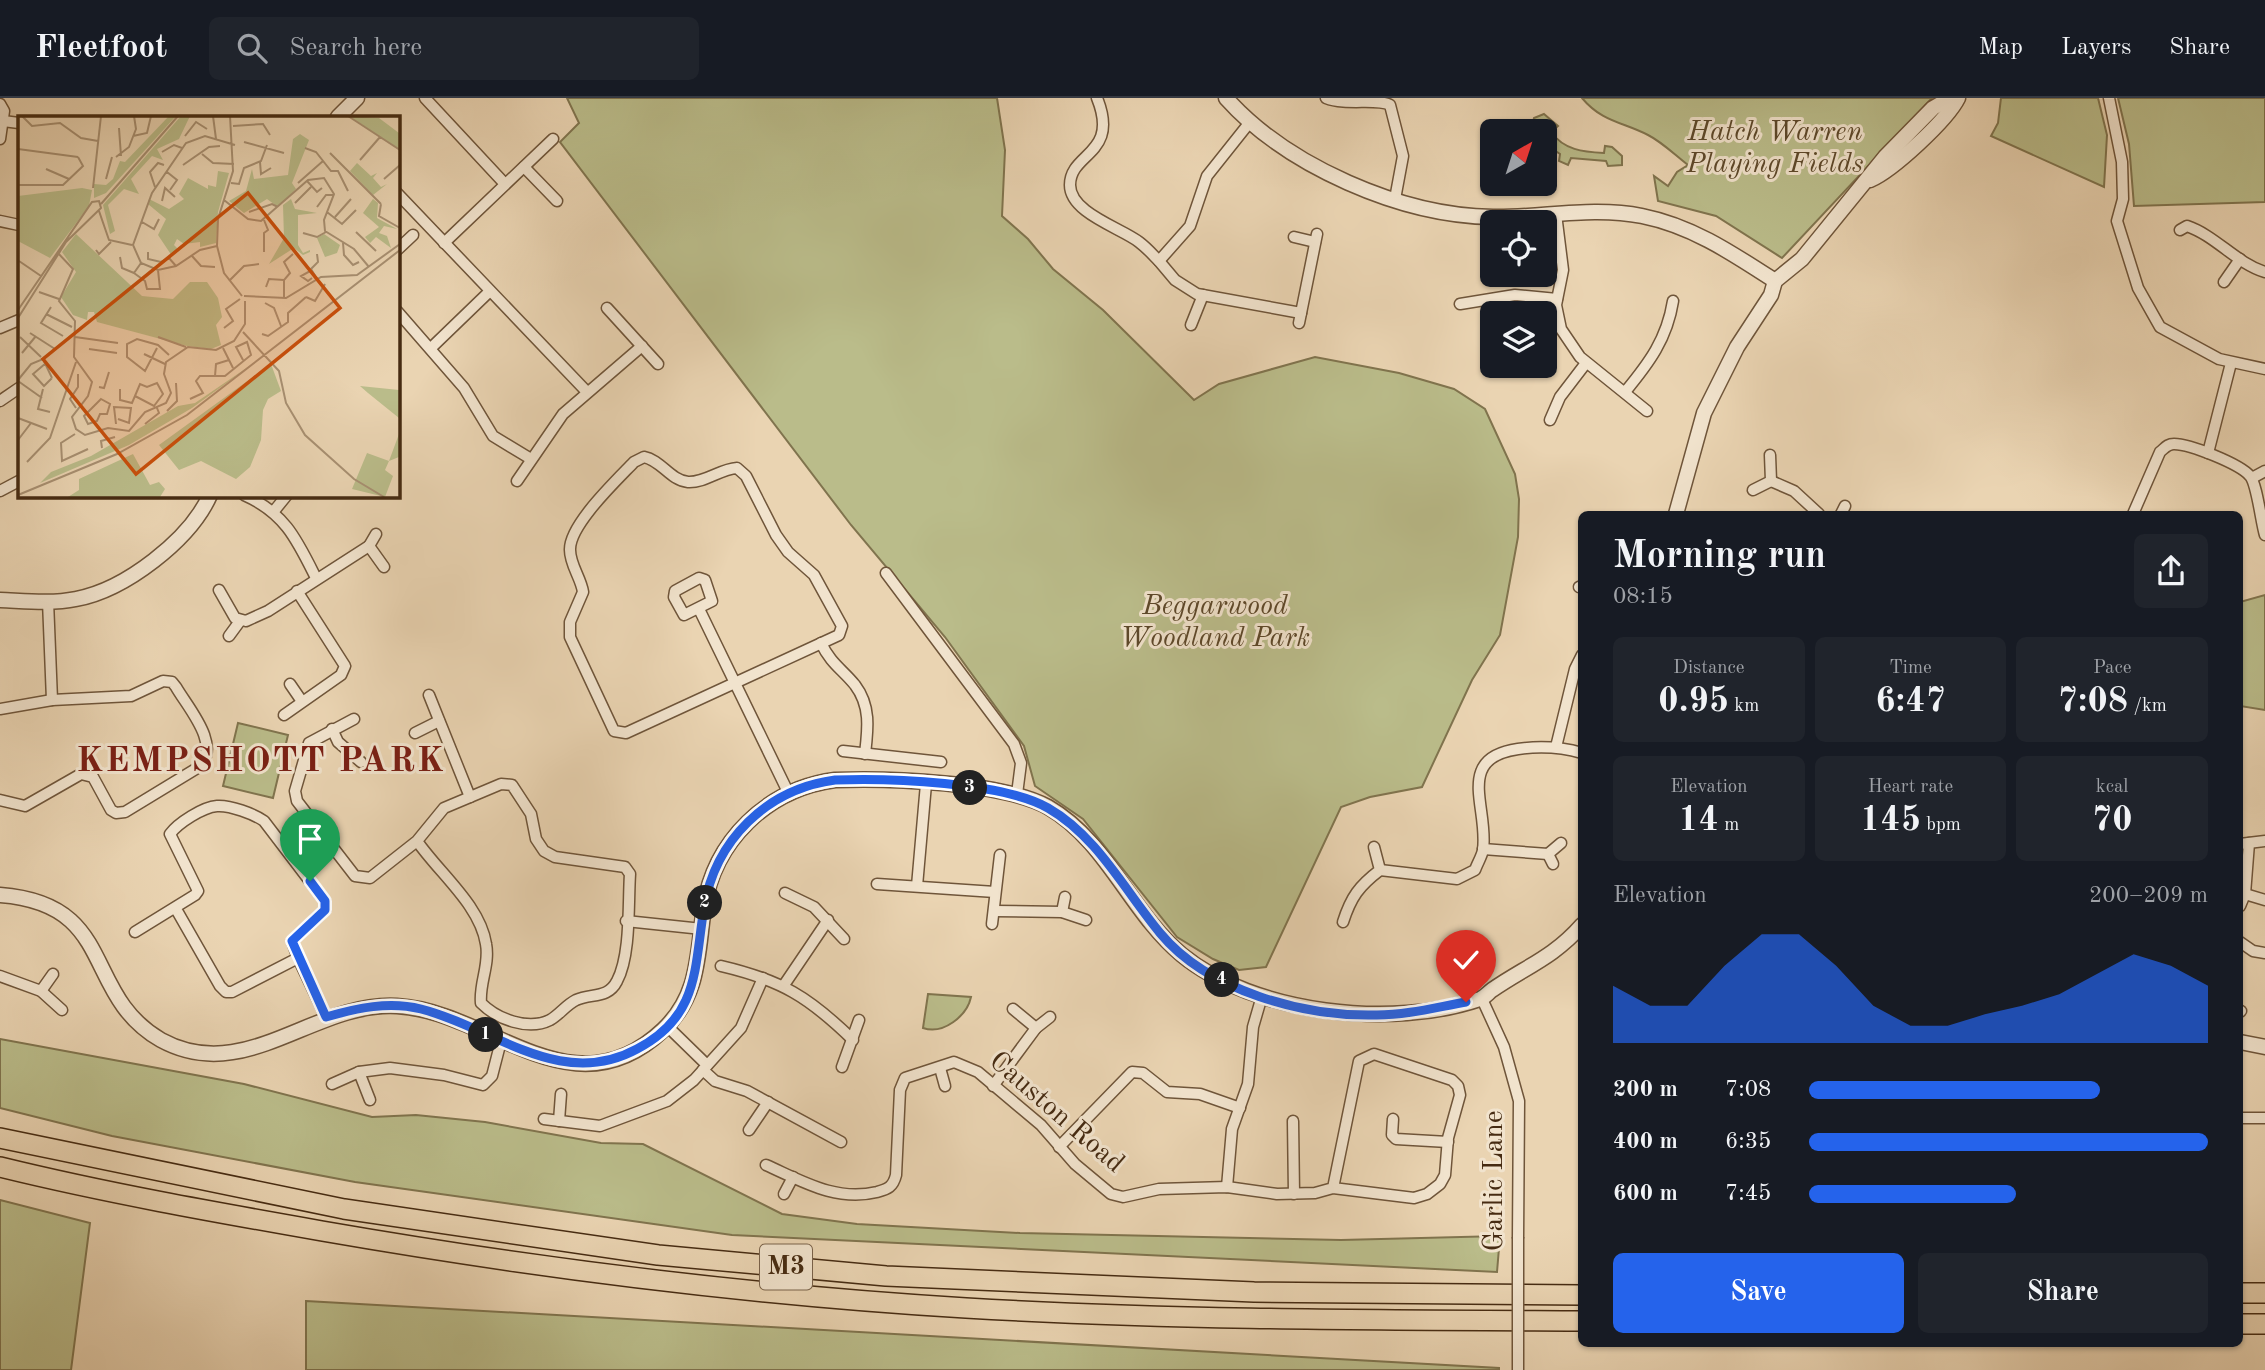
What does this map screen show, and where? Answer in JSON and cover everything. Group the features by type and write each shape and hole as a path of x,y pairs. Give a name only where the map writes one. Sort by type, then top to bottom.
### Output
{"highway":[{"name":"M3","path":"0,1138 344,1209 658,1255 886,1276 1172,1289 1460,1296 1578,1295"},
{"name":"M3","path":"0,1167 189,1208 450,1253 700,1287 965,1308 1216,1318 1578,1321"},
{"path":"2243,1293 2265,1293"},
{"path":"2243,1324 2265,1324"}],"street":[{"path":"339,116 356,98"},
{"path":"425,98 505,184"},
{"path":"1097,98 1103,117 1102,134 1071,178 1072,195 1087,211 1139,242 1181,284 1203,295 1300,318 1316,238 1294,237"},
{"path":"1226,98 1250,122 1285,148 1331,174 1395,199 1480,217"},
{"path":"1326,98 1345,103 1377,98 1390,105 1403,156 1395,199"},
{"path":"1677,511 1704,413 1737,347 1771,295 1774,281 1802,259 1885,157 1933,108 1951,98"},
{"path":"1868,180 1891,169 1928,131 1945,120 1958,98"},
{"path":"2109,98 2118,131 2122,170 2122,209 2117,221 2138,288 2160,327 2200,350 2231,363 2265,369"},
{"path":"0,104 3,121 0,139"},
{"path":"3,121 18,124"},
{"path":"1159,261 1190,226 1207,176 1250,122"},
{"path":"444,243 554,139"},
{"path":"524,167 557,201"},
{"path":"399,195 587,391"},
{"path":"1557,214 1610,212 1674,225 1722,246 1774,281"},
{"path":"0,221 18,225"},
{"path":"1557,222 1563,270 1557,299 1560,329 1586,363 1647,411"},
{"path":"2180,230 2188,226 2201,231 2240,259 2265,272"},
{"path":"399,248 413,235"},
{"path":"2224,282 2240,259"},
{"path":"432,347 489,291"},
{"path":"1191,325 1203,295"},
{"path":"1460,304 1515,295 1557,299"},
{"path":"1625,392 1660,348 1670,322 1674,301"},
{"path":"607,308 658,364"},
{"path":"399,313 432,347 464,388 494,436 531,459"},
{"path":"0,328 18,320"},
{"path":"517,481 563,414 642,346"},
{"path":"1550,420 1560,397 1586,363"},
{"path":"2208,453 2231,363"},
{"path":"0,401 18,389"},
{"path":"2134,511 2160,452 2168,445 2177,444 2208,453 2252,478 2265,532"},
{"path":"1770,455 1771,481"},
{"path":"644,457 652,458 678,479 687,481 697,482 727,468 737,468 746,476 776,535 788,552 814,575 842,626 839,635 736,681 626,733 614,731 570,637 570,622 583,592 569,548 573,536 614,482 634,462 644,457"},
{"path":"2252,478 2265,471"},
{"path":"1753,490 1771,481"},
{"path":"1771,481 1794,491 1816,511"},
{"path":"0,491 18,482"},
{"path":"0,600 48,601 88,596 135,572 188,530 210,497"},
{"path":"248,497 275,511 302,550 316,578"},
{"path":"275,511 286,497"},
{"path":"229,636 240,621 268,611 369,545 376,534"},
{"path":"369,545 384,567"},
{"path":"886,573 1014,744 1021,763 1017,794"},
{"path":"219,590 240,621"},
{"path":"284,715 301,700 341,674 345,666 343,658 297,591"},
{"path":"48,601 52,701"},
{"path":"699,609 788,792"},
{"path":"821,643 829,659 854,684 866,705 868,717 865,754"},
{"path":"1556,747 1578,663"},
{"path":"0,709 52,701 131,696 163,681 172,682 204,732 203,763 121,813 111,810 88,774 81,774 25,806 0,800"},
{"path":"290,684 301,700"},
{"path":"429,695 470,797"},
{"path":"354,719 309,743 295,791 298,801 355,876 370,878 417,841 444,808 501,784 512,785 531,814 536,839 544,851 555,857 625,867 630,874 622,966 616,984 609,992 576,1000 544,1023 530,1025 503,1017 481,1003 487,969 487,945 475,913 435,868 417,841"},
{"path":"415,733 439,721"},
{"path":"332,729 338,742 361,762"},
{"path":"1343,922 1350,898 1360,885 1380,870 1457,879 1475,870 1483,849 1478,788 1485,763 1497,753 1556,747 1578,752"},
{"path":"843,751 941,762"},
{"path":"0,895 39,900 72,920 93,947 122,1006 142,1026 173,1045 208,1054 237,1053 274,1041 326,1017 370,1007 409,1007 429,1012 549,1060 597,1062 635,1051 667,1026 693,986 712,876 723,854 749,820 788,792 835,780 926,784 1017,794 1049,808 1076,827 1160,933 1183,956 1209,974 1262,996 1329,1011 1377,1015 1482,999 1545,959 1578,930"},
{"path":"917,886 926,784"},
{"path":"135,932 176,909 198,891 170,840 174,828 218,806 256,816 264,821 325,901 325,910 292,941 326,1017"},
{"path":"2243,899 2245,843 2265,841"},
{"path":"1483,849 1550,859 1561,844"},
{"path":"1374,847 1380,870"},
{"path":"992,924 1000,855"},
{"path":"877,884 995,892"},
{"path":"785,893 814,907 844,939"},
{"path":"2245,894 2265,900"},
{"path":"1062,912 1065,897"},
{"path":"176,909 226,992 241,989 298,958"},
{"path":"994,911 1062,912 1086,920"},
{"path":"784,985 828,920"},
{"path":"626,921 702,929"},
{"path":"2243,944 2253,951 2265,953"},
{"path":"721,966 784,985 819,1007 853,1040"},
{"path":"41,991 53,974"},
{"path":"0,976 41,991 62,1010"},
{"path":"544,1119 600,1126 667,1101 705,1068 741,1028 763,978"},
{"path":"1262,996 1253,1027 1248,1084 1232,1129 1227,1187 1294,1194 1333,1188 1413,1198 1427,1194 1440,1184 1445,1175 1448,1142 1460,1095 1452,1080 1374,1054 1365,1056 1359,1061 1356,1070 1333,1188"},
{"name":"Garlic Lane","path":"1482,999 1504,1047 1519,1101 1518,1370"},
{"path":"1013,1009 1036,1028"},
{"path":"993,1086 1036,1028 1050,1017"},
{"path":"842,1067 859,1020"},
{"path":"667,1026 715,1081 768,1102 841,1142"},
{"path":"332,1084 359,1072 390,1068 444,1075 483,1085 492,1076 501,1041"},
{"path":"2243,1042 2265,1046"},
{"name":"Causton Road","path":"766,1165 842,1196 887,1189 894,1184 896,1175 900,1090 905,1078 940,1069 954,1062 967,1065 1041,1125 1074,1164 1111,1194 1123,1198 1158,1189 1227,1187"},
{"name":"Causton Road","path":"940,1069 945,1086"},
{"path":"359,1072 370,1100"},
{"path":"1059,1147 1132,1072 1143,1073 1167,1092 1200,1094 1240,1108"},
{"path":"559,1121 561,1094"},
{"path":"749,1130 768,1102"},
{"path":"2243,1118 2265,1118"},
{"path":"1393,1119 1392,1135 1396,1139 1448,1142"},
{"path":"1293,1121 1294,1194"},
{"path":"784,1194 793,1177"}],"green space":[{"name":"Beggarwood Woodland Park","path":"567,98 997,98 1005,150 1002,216 1028,239 1053,269 1103,310 1194,400 1219,384 1315,357 1399,373 1454,389 1485,409 1515,474 1519,499 1518,537 1500,635 1472,680 1422,787 1370,797 1341,807 1266,967 1239,970 1213,959 1177,937 1083,819 1035,786 1024,746 945,637 851,525 560,142 579,123"},
{"name":"Hatch Warren Playing Fields","path":"1582,98 1932,98 1782,258 1716,216 1658,201 1654,176 1668,186 1677,172 1688,165 1653,138 1605,117"},
{"path":"2001,98 2098,98 2107,135 2104,187 1991,136 1998,123"},
{"path":"2118,98 2265,98 2265,202 2134,206 2129,144"},
{"path":"1544,114 1550,119 1534,119"},
{"path":"1558,140 1581,151 1604,153 1605,146 1612,147 1622,156 1622,165 1608,166 1606,161 1571,158 1568,165 1559,161"},
{"path":"2265,595 2265,710 2243,706 2243,601"},
{"path":"238,723 288,735 273,798 223,786"},
{"path":"928,994 971,997 965,1011 953,1022 938,1029 931,1029 923,1028"},
{"path":"0,1039 244,1084 372,1117 416,1115 485,1122 601,1143 643,1144 782,1214 857,1224 1020,1233 1341,1240 1500,1236 1497,1272 732,1235 355,1182 112,1136 0,1108"},
{"path":"0,1200 90,1223 71,1370 0,1370"},
{"path":"306,1301 1499,1368 1499,1370 306,1370"}],"district":[{"name":"KEMPSHOTT PARK","path":"261,761"}],"route":[{"path":"310,881 325,901 325,910 292,941 326,1017 370,1007 420,1009 549,1060 597,1062 610,1060 645,1045 667,1026 681,1009 697,974 704,909 712,876 723,854 743,827 778,798 812,783 850,779 991,790 1017,794 1039,803 1076,827 1160,933 1183,956 1209,974 1262,996 1346,1014 1394,1014 1466,1002"}]}
